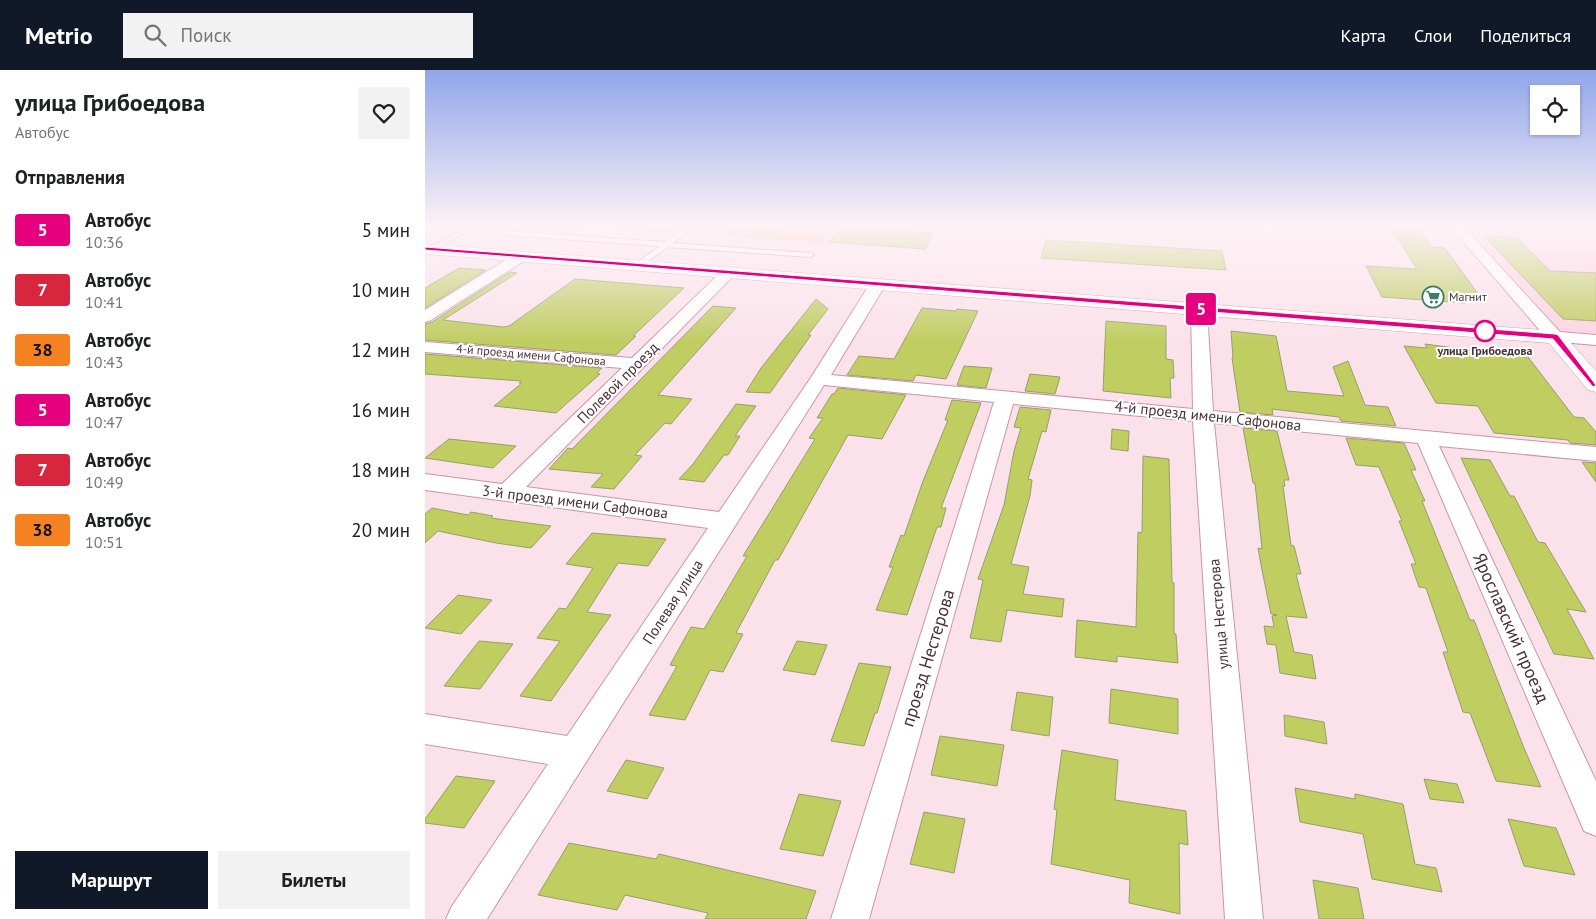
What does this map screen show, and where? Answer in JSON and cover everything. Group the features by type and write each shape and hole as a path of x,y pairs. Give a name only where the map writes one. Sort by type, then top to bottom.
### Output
{"street":[{"path":"425,317 508,265"},
{"path":"634,265 1596,340"},
{"path":"1491,265 1596,385"},
{"name":"Полевой проезд","path":"507,493 729,272"},
{"name":"Полевая улица","path":"465,919 726,522 878,284"},
{"name":"улица Нестерова","path":"1199,309 1203,416 1245,919"},
{"name":"4-й проезд имени Сафонова","path":"425,346 637,364"},
{"name":"4-й проезд имени Сафонова","path":"819,379 1596,454"},
{"name":"проезд Нестерова","path":"850,919 1005,397"},
{"name":"Ярославский проезд","path":"1425,437 1596,819"},
{"name":"3-й проезд имени Сафонова","path":"425,482 726,522"},
{"path":"425,729 574,754"}],"shaded area":[{"path":"1494,265 1596,265 1596,346 1562,343"}],"building":[{"path":"1143,265 1225,265 1226,270"},
{"path":"1414,265 1457,265 1483,301 1463,299 1465,303 1382,297 1366,266 1417,269"},
{"path":"1511,265 1544,265 1550,271 1596,273 1596,321 1563,319"},
{"path":"459,268 486,270 425,308 425,288"},
{"path":"510,272 517,273 443,320 503,327 509,326 575,279 684,288 633,336 636,336 616,355 425,340 425,324 432,322"},
{"path":"816,299 828,309 808,335 811,335 770,393 746,392 761,368"},
{"path":"713,306 736,308 658,395 692,399 671,424 665,423 635,455 642,456 614,489 591,487 603,474 549,469 568,448 572,449"},
{"path":"922,308 978,311 946,379 916,375 913,381 847,375 859,356 894,359"},
{"path":"1106,321 1166,326 1166,359 1173,360 1174,378 1170,378 1171,398 1103,391"},
{"path":"1231,331 1276,336 1287,391 1344,396 1333,367 1348,361 1365,405 1388,407 1396,426 1341,421 1339,417 1272,409 1273,415 1240,412 1232,358"},
{"path":"1425,344 1477,351 1479,353 1528,357 1574,417 1584,418 1596,432 1596,445 1570,443 1568,440 1494,433 1478,406 1436,403 1404,346 1427,348"},
{"path":"425,354 602,368 597,373 600,374 556,413 494,406 522,383 519,383 521,381 425,374"},
{"path":"964,366 992,368 986,388 957,385"},
{"path":"1030,374 1060,377 1055,394 1025,391"},
{"path":"838,388 906,395 882,439 848,435 778,560 775,560 736,633 743,634 723,672 710,670 685,720 649,715 677,666 670,665 691,627 704,629 747,556 743,556 815,439 809,438 823,418 817,418"},
{"path":"952,400 981,403 941,508 946,508 941,527 937,527 907,615 876,610 893,567 889,567 901,535 904,536 923,481 948,420 945,420"},
{"path":"736,404 756,406 735,436 740,436 728,455 724,455 704,482 679,479 693,464"},
{"path":"1020,407 1051,410 1046,432 1042,431 1028,479 1032,480 1030,496 1011,564 1029,567 1023,594 1064,599 1062,617 1007,610 1001,642 970,638 983,580 978,579 1004,505 1014,451 1021,428 1014,427"},
{"path":"1243,428 1277,431 1289,480 1284,480 1285,486 1283,486 1291,545 1294,546 1301,574 1296,574 1307,618 1286,616 1294,652 1312,655 1316,679 1280,673 1276,645 1267,644 1264,626 1274,627 1272,616 1277,615 1271,614 1258,548 1262,549 1255,483 1253,483"},
{"path":"1112,429 1129,431 1128,451 1111,449"},
{"path":"1346,438 1404,443 1416,470 1411,470 1425,501 1422,501 1470,620 1474,620 1541,787 1496,781 1470,713 1463,712 1443,652 1448,652 1426,588 1419,587 1411,564 1416,564 1399,521 1402,521 1379,467 1356,465"},
{"path":"449,439 516,446 493,468 425,458"},
{"path":"1143,456 1169,459 1174,634 1176,634 1178,663 1117,656 1117,662 1075,657 1077,620 1136,627 1138,532 1142,533"},
{"path":"1461,458 1490,460 1510,496 1514,496 1538,542 1545,543 1586,612 1567,609 1594,659 1554,654"},
{"path":"1582,462 1596,463 1596,482"},
{"path":"432,508 468,515 471,512 493,516 491,518 551,526 531,548 438,531 425,543 425,514"},
{"path":"592,533 666,539 648,566 618,563 587,612 611,615 551,701 520,696 560,641 537,638 559,608 566,609 593,568 566,564"},
{"path":"458,595 492,600 461,634 425,628"},
{"path":"479,641 513,644 480,689 444,686"},
{"path":"797,641 827,645 815,675 783,670"},
{"path":"859,663 891,667 877,713 875,713 864,746 831,741"},
{"path":"1111,689 1178,699 1178,734 1109,723"},
{"path":"1017,692 1053,697 1049,736 1011,730"},
{"path":"1284,715 1324,722 1327,744 1285,736"},
{"path":"940,736 1004,745 997,786 931,775"},
{"path":"1062,750 1118,760 1115,800 1186,811 1188,845 1179,843 1180,914 1129,903 1130,880 1051,864 1057,810 1054,809"},
{"path":"626,760 664,768 647,799 607,791"},
{"path":"456,776 495,781 464,828 425,823 425,819"},
{"path":"1424,779 1457,784 1464,803 1430,799"},
{"path":"1295,788 1355,799 1355,794 1403,804 1415,864 1436,868 1442,892 1372,879 1363,834 1300,822"},
{"path":"799,794 841,801 823,856 780,849"},
{"path":"924,812 965,819 954,873 910,864"},
{"path":"1508,819 1556,828 1575,875 1524,866"},
{"path":"569,843 656,859 659,854 816,891 806,919 705,919 708,913 625,895 617,910 538,895"},
{"path":"1313,880 1358,888 1364,919 1319,919"}],"bus line":[{"name":"5","path":"626,265 1555,337 1596,385"}],"place":[{"name":"Магнит","path":"1433,297"},
{"name":"улица Грибоедова","path":"1485,331"}]}
